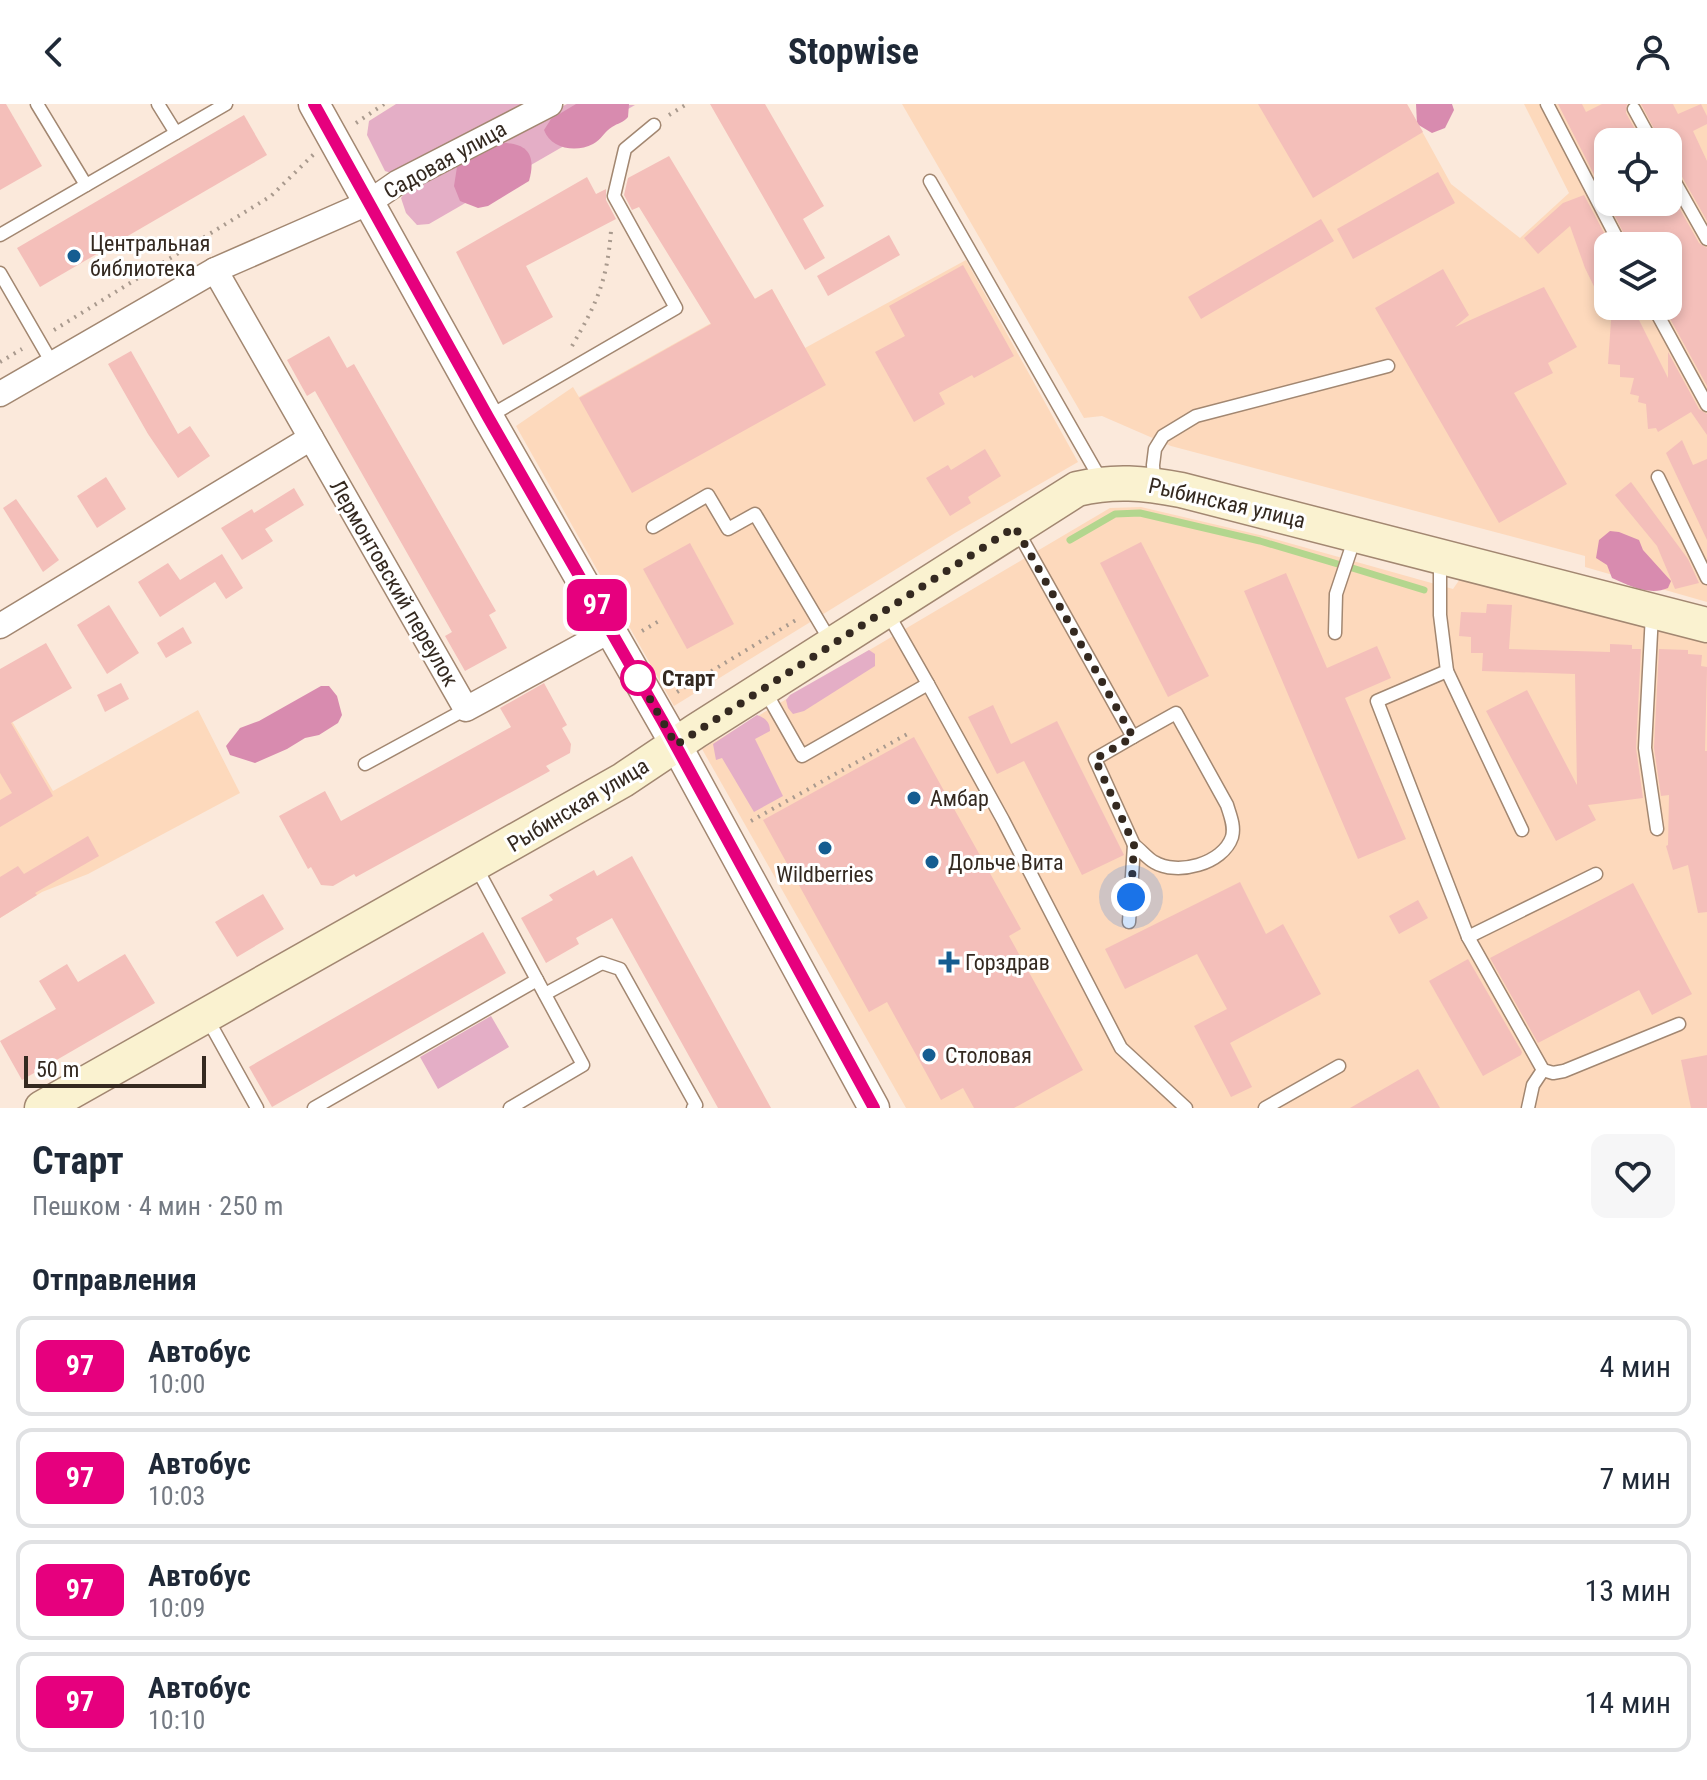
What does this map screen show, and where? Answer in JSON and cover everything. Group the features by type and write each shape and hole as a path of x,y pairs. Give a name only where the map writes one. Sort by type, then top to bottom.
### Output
{"main road":[{"name":"Рыбинская улица","path":"42,1108 623,780 1077,489 1132,481 1233,501 1707,625"}],"street":[{"path":"314,104 488,417 626,631 676,745 874,1108"},
{"name":"Садовая улица","path":"0,394 215,270 368,203 397,183 550,104"},
{"name":"Лермонтовский переулок","path":"215,270 466,709 626,631"},
{"path":"0,626 311,438"}],"lane":[{"path":"37,104 86,185"},
{"path":"158,104 176,133"},
{"path":"0,235 226,104"},
{"path":"1547,104 1614,232"},
{"path":"1634,109 1644,128"},
{"path":"488,417 676,308 614,196 625,149 654,125"},
{"path":"930,181 1102,483"},
{"path":"1682,195 1707,239"},
{"path":"0,273 52,363"},
{"path":"1661,320 1707,405"},
{"path":"1155,485 1155,449 1163,436 1196,416 1388,366"},
{"path":"1658,477 1707,578"},
{"path":"653,527 708,495 728,529 755,514 833,645"},
{"path":"1015,527 1133,737"},
{"path":"1335,633 1336,594 1356,534"},
{"path":"1440,556 1440,615 1447,671 1522,830"},
{"path":"886,610 1003,820 1121,1048 1186,1108"},
{"path":"1652,611 1645,748 1657,829"},
{"path":"1447,671 1377,701 1468,937 1543,1070 1553,1073 1564,1071 1679,1024"},
{"path":"763,689 802,756 928,684"},
{"path":"365,764 466,709"},
{"path":"1176,713 1227,805 1233,822 1232,836 1224,850 1210,860 1177,868 1156,863 1134,845 1095,759 1133,737 1176,713"},
{"path":"1129,922 1134,845"},
{"path":"475,865 583,1065 510,1108"},
{"path":"1468,937 1596,874"},
{"path":"545,994 602,963 620,969 696,1105 693,1108"},
{"path":"314,1108 537,980"},
{"path":"206,1015 257,1108"},
{"path":"1265,1108 1339,1066"},
{"path":"1528,1108 1533,1085 1543,1070"}],"path":[{"path":"0,362 271,196 316,152 384,104"},
{"path":"572,347 596,305 609,262 614,196"},
{"path":"675,693 812,611"},
{"path":"626,631 659,621"},
{"path":"751,821 911,732"}],"shaded area":[{"path":"396,104 526,104 394,174 385,171 367,135 369,121"},
{"path":"567,104 635,105 429,224 417,225 406,213 401,198 412,184"},
{"path":"576,104 629,104 628,117 593,144 565,148 552,141 544,130 551,119"},
{"path":"902,104 1407,104 1451,184 1520,238 1569,193 1524,104 1707,104 1707,602 1585,567 1585,556 1171,446 1102,416 1084,418"},
{"path":"1416,104 1452,104 1454,110 1445,128 1432,133 1417,124"},
{"path":"503,143 519,146 528,153 532,165 529,181 488,206 478,208 460,201 454,186 457,167"},
{"path":"966,260 1078,462 955,533 674,706 516,426 573,387 579,397 772,289 805,348"},
{"path":"1141,507 1264,536 1453,589 1462,576 1707,640 1707,1108 906,1108 702,749 1110,508"},
{"path":"1610,531 1639,540 1643,550 1671,581 1668,588 1647,590 1612,578 1607,565 1596,558 1599,540"},
{"path":"869,650 875,654 875,666 804,711 793,714 788,708 786,700 790,695"},
{"path":"321,686 329,686 337,696 342,715 338,723 319,735 305,738 255,763 230,755 226,746 240,728 259,721"},
{"path":"0,701 53,791 198,710 240,793 88,874 42,892 0,918"},
{"path":"757,715 766,721 770,731 755,739 783,796 754,812 722,758 716,760 713,744"},
{"path":"491,1016 509,1047 438,1089 420,1057"}],"building":[{"path":"0,104 6,104 42,166 0,190"},
{"path":"710,104 765,104 824,206 803,219 825,258 805,270"},
{"path":"1258,104 1407,104 1423,132 1313,198"},
{"path":"1558,104 1582,104 1586,112 1602,104 1627,104 1626,113 1634,128 1594,128 1594,175"},
{"path":"1641,104 1673,104 1678,114 1701,104 1707,124 1693,131 1707,161 1707,221 1682,177 1682,128 1654,128"},
{"path":"244,115 267,155 40,287 17,248"},
{"path":"669,156 755,299 772,289 826,385 632,493 579,398 711,324 639,207 632,210 624,195 628,178"},
{"path":"1438,172 1455,203 1353,259 1337,229"},
{"path":"587,177 596,194 606,189 606,200 616,219 526,266 553,317 503,345 456,252"},
{"path":"1584,195 1604,232 1594,232 1594,286 1570,226 1538,254 1524,238 1563,203"},
{"path":"1682,213 1699,243 1707,248 1707,386 1671,320 1682,320 1682,232 1623,232 1615,216 1682,216"},
{"path":"1321,219 1334,241 1201,319 1188,297"},
{"path":"889,235 900,255 828,296 817,276"},
{"path":"963,265 1014,356 939,393 945,404 914,422 875,352 905,336 889,306"},
{"path":"1443,269 1469,315 1455,327 1544,287 1577,347 1548,363 1553,373 1514,393 1567,484 1499,523 1375,308"},
{"path":"1611,320 1639,320 1668,378 1668,352 1699,409 1707,414 1707,435 1691,412 1658,432 1656,428 1648,429 1646,404 1638,402 1639,396 1630,394 1634,378 1620,377 1620,365 1608,364"},
{"path":"329,336 347,368 354,364 496,611 489,615 507,648 465,671 445,636 452,632 315,391 307,396 287,360"},
{"path":"131,351 178,434 190,426 210,456 178,478 148,434 108,364"},
{"path":"1682,440 1693,465 1707,459 1707,540 1666,453"},
{"path":"985,449 1001,476 968,497 971,503 950,516 926,478 948,465 951,470"},
{"path":"106,477 126,509 97,528 77,496"},
{"path":"1631,482 1688,559 1699,583 1675,589 1657,546 1615,495"},
{"path":"294,488 304,505 265,529 273,541 242,560 221,528 252,509 254,513"},
{"path":"16,499 59,560 43,572 3,508"},
{"path":"1141,542 1209,676 1168,697 1100,563"},
{"path":"690,543 734,624 687,649 643,569"},
{"path":"222,554 243,588 226,599 215,582 160,617 138,582 168,563 180,580"},
{"path":"1286,573 1327,668 1377,646 1391,678 1345,698 1406,839 1358,859 1244,591"},
{"path":"1487,604 1512,605 1509,649 1610,652 1610,644 1632,645 1632,649 1641,649 1636,748 1643,798 1588,805 1596,820 1556,841 1486,711 1527,690 1577,785 1575,674 1482,671 1483,653 1471,653 1471,637 1459,636 1461,612 1486,613"},
{"path":"109,605 139,653 107,674 77,625"},
{"path":"183,627 192,643 166,658 157,643"},
{"path":"46,643 72,688 11,723 53,796 0,827 0,800 12,793 0,773 0,669"},
{"path":"1659,649 1688,650 1688,654 1702,655 1701,666 1707,667 1707,912 1698,913 1688,865 1673,870 1666,846 1669,795 1661,796 1654,748"},
{"path":"121,683 129,699 105,712 97,695"},
{"path":"544,683 567,725 562,728 571,744 570,753 546,766 550,771 356,877 354,874 333,886 321,885 311,867 308,869 279,816 325,791 341,821 511,727 500,708"},
{"path":"993,705 1011,744 1057,721 1124,855 1082,875 1024,761 997,774 968,717"},
{"path":"914,737 1021,929 1009,936 1083,1070 1014,1108 974,1108 963,1088 941,1100 887,1002 869,1012 763,820"},
{"path":"88,836 99,856 35,893 37,895 0,918 0,877 18,866 24,874"},
{"path":"632,856 771,1108 718,1108 612,918 576,938 579,944 546,963 521,918 553,900 549,895 594,870 597,876"},
{"path":"1240,882 1266,934 1283,924 1321,994 1230,1043 1252,1087 1231,1097 1194,1026 1227,1009 1197,954 1125,989 1105,949"},
{"path":"1633,883 1692,994 1652,1015 1639,990 1538,1043 1490,958"},
{"path":"263,894 284,929 237,957 215,922"},
{"path":"1418,900 1428,918 1399,934 1389,916"},
{"path":"483,932 506,973 272,1107 249,1067"},
{"path":"125,954 155,1003 22,1080 0,1041 56,1009 39,981 67,964 78,982"},
{"path":"1468,959 1522,1052 1483,1076 1429,981"},
{"path":"1707,1055 1707,1108 1691,1108 1681,1060"},
{"path":"1418,1069 1440,1108 1350,1108"}],"waterway":[{"path":"1070,540 1115,514 1140,513 1260,541 1341,565"},
{"path":"1349,567 1424,590"}],"bus line":[{"name":"97","path":"314,104 488,417 663,722 874,1108"}],"place":[{"name":"Центральная библиотека","path":"74,256"},
{"name":"Старт","path":"638,678"},
{"name":"Амбар","path":"914,798"},
{"name":"Wildberries","path":"825,848"},
{"name":"Дольче Вита","path":"932,862"},
{"name":"Горздрав","path":"949,962"},
{"name":"Столовая","path":"929,1055"}],"route":[{"path":"638,678 676,745 1015,527 1133,737 1095,759 1134,845 1131,897"}]}
